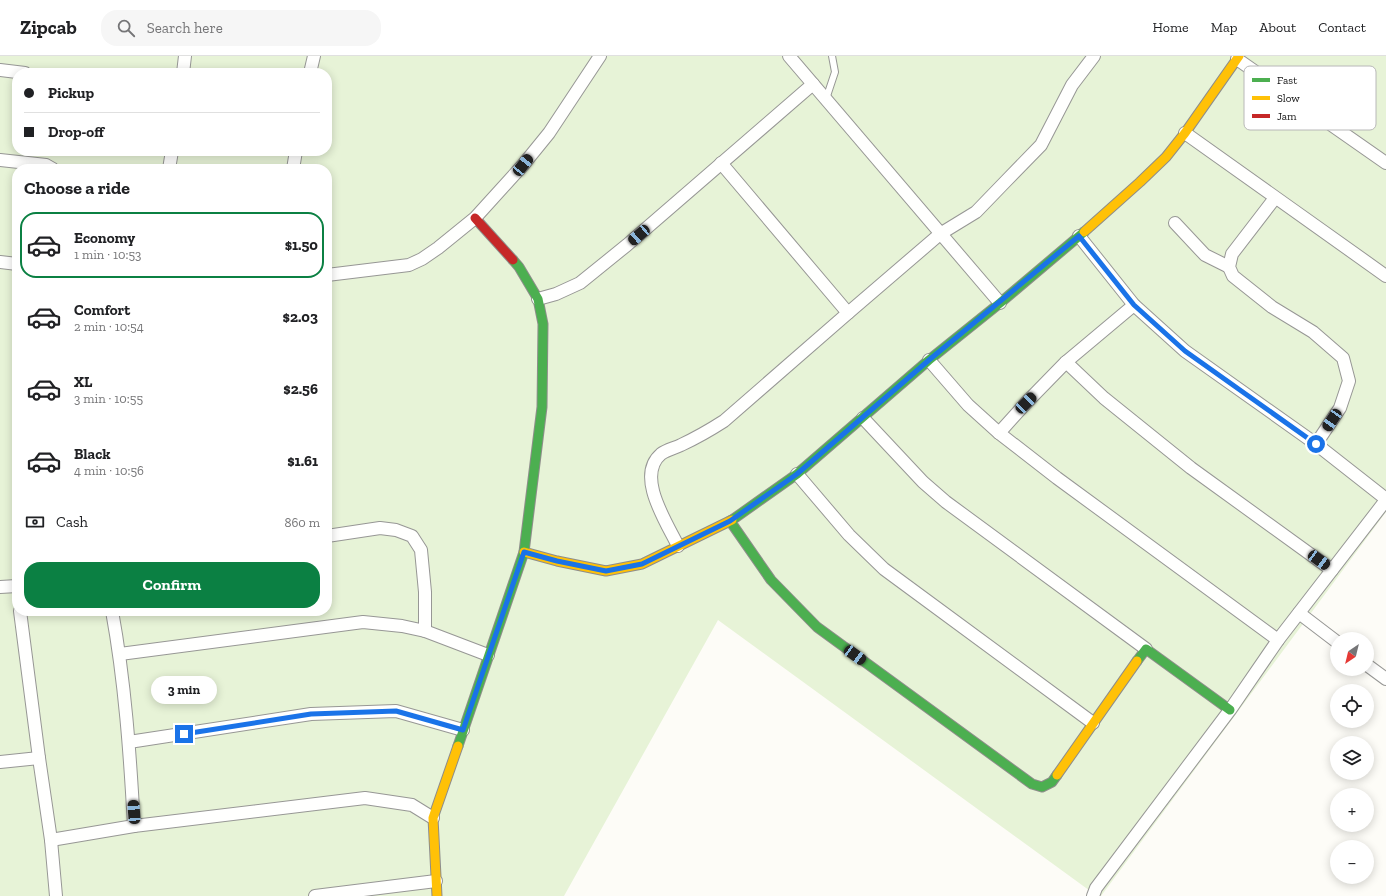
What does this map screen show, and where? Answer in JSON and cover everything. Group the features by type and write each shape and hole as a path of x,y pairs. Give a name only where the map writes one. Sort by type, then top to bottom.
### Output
{"street":[{"path":"184,68 185,56"},
{"path":"311,68 314,56"},
{"path":"332,275 409,264 422,259 475,218 523,165 549,133 600,56"},
{"path":"788,56 1000,303"},
{"path":"678,546 652,493 651,480 654,463 662,454 701,436 724,421 940,234 976,212 1041,145 1072,85 1094,56"},
{"path":"524,552 557,561 606,571 642,564 730,521 797,474 929,360 1000,303 1079,236 1166,157 1185,133 1238,57 1251,66"},
{"path":"0,70 12,71"},
{"path":"538,299 556,294 580,283 627,245 813,84"},
{"path":"1340,130 1386,163"},
{"path":"1185,133 1275,198 1385,273"},
{"path":"0,160 37,164"},
{"path":"722,163 848,313"},
{"path":"1275,198 1232,254 1229,267 1233,276 1272,306 1313,332 1343,358 1349,382 1340,408 1316,444"},
{"path":"437,896 433,818 524,552 542,407 543,324 538,299 519,267 475,218"},
{"path":"1175,223 1205,255 1229,267"},
{"path":"1079,236 1134,305 1185,351 1316,444 1386,500 1278,640 1230,710 1096,888 1093,896"},
{"path":"0,262 12,263"},
{"path":"999,433 1066,362 1134,305"},
{"path":"929,360 968,405 999,433 1057,478 1278,640"},
{"path":"1066,362 1104,398 1191,468 1332,570"},
{"path":"863,418 923,482 946,502 1230,710"},
{"path":"797,474 849,535 884,569 1093,723"},
{"path":"730,521 771,580 817,627 1032,784 1042,786 1052,782 1146,649"},
{"path":"332,535 380,528 396,530 412,536 421,550 425,592 425,630"},
{"path":"0,587 12,586"},
{"path":"1299,613 1330,637"},
{"path":"21,616 38,758 51,840 56,896"},
{"path":"113,616 120,654 129,742 134,826"},
{"path":"120,654 362,622 425,630 488,655"},
{"path":"1374,670 1386,679"},
{"path":"129,742 311,714 389,711 396,711 463,730"},
{"path":"0,762 38,758"},
{"path":"51,840 134,826 365,798 412,805 433,818"},
{"path":"315,896 436,881"}],"lane":[{"path":"826,99 836,72 832,56"}],"green space":[{"path":"0,56 1386,56 1386,512 1101,896 1097,896 718,620 564,896 0,896"}],"traffic: fast":[{"path":"732,520 797,474 929,360 1000,303 1084,232"},
{"path":"458,746 524,552 542,407 543,324 538,299 519,267 513,260"},
{"path":"730,521 771,580 817,627 1032,784 1042,787 1052,782 1057,775"},
{"path":"1137,661 1146,649 1230,710"}],"traffic: slow":[{"path":"1084,232 1166,157 1185,133 1239,56"},
{"path":"524,552 557,561 606,571 642,564 732,520"},
{"path":"1057,775 1137,661"},
{"path":"437,896 433,818 458,746"}],"traffic: jam":[{"path":"475,218 513,260"}],"route":[{"path":"184,734 311,714 396,711 463,730 524,552 557,561 606,571 642,564 730,521 797,474 929,360 1000,303 1079,236 1134,305 1185,351 1316,444"}]}
